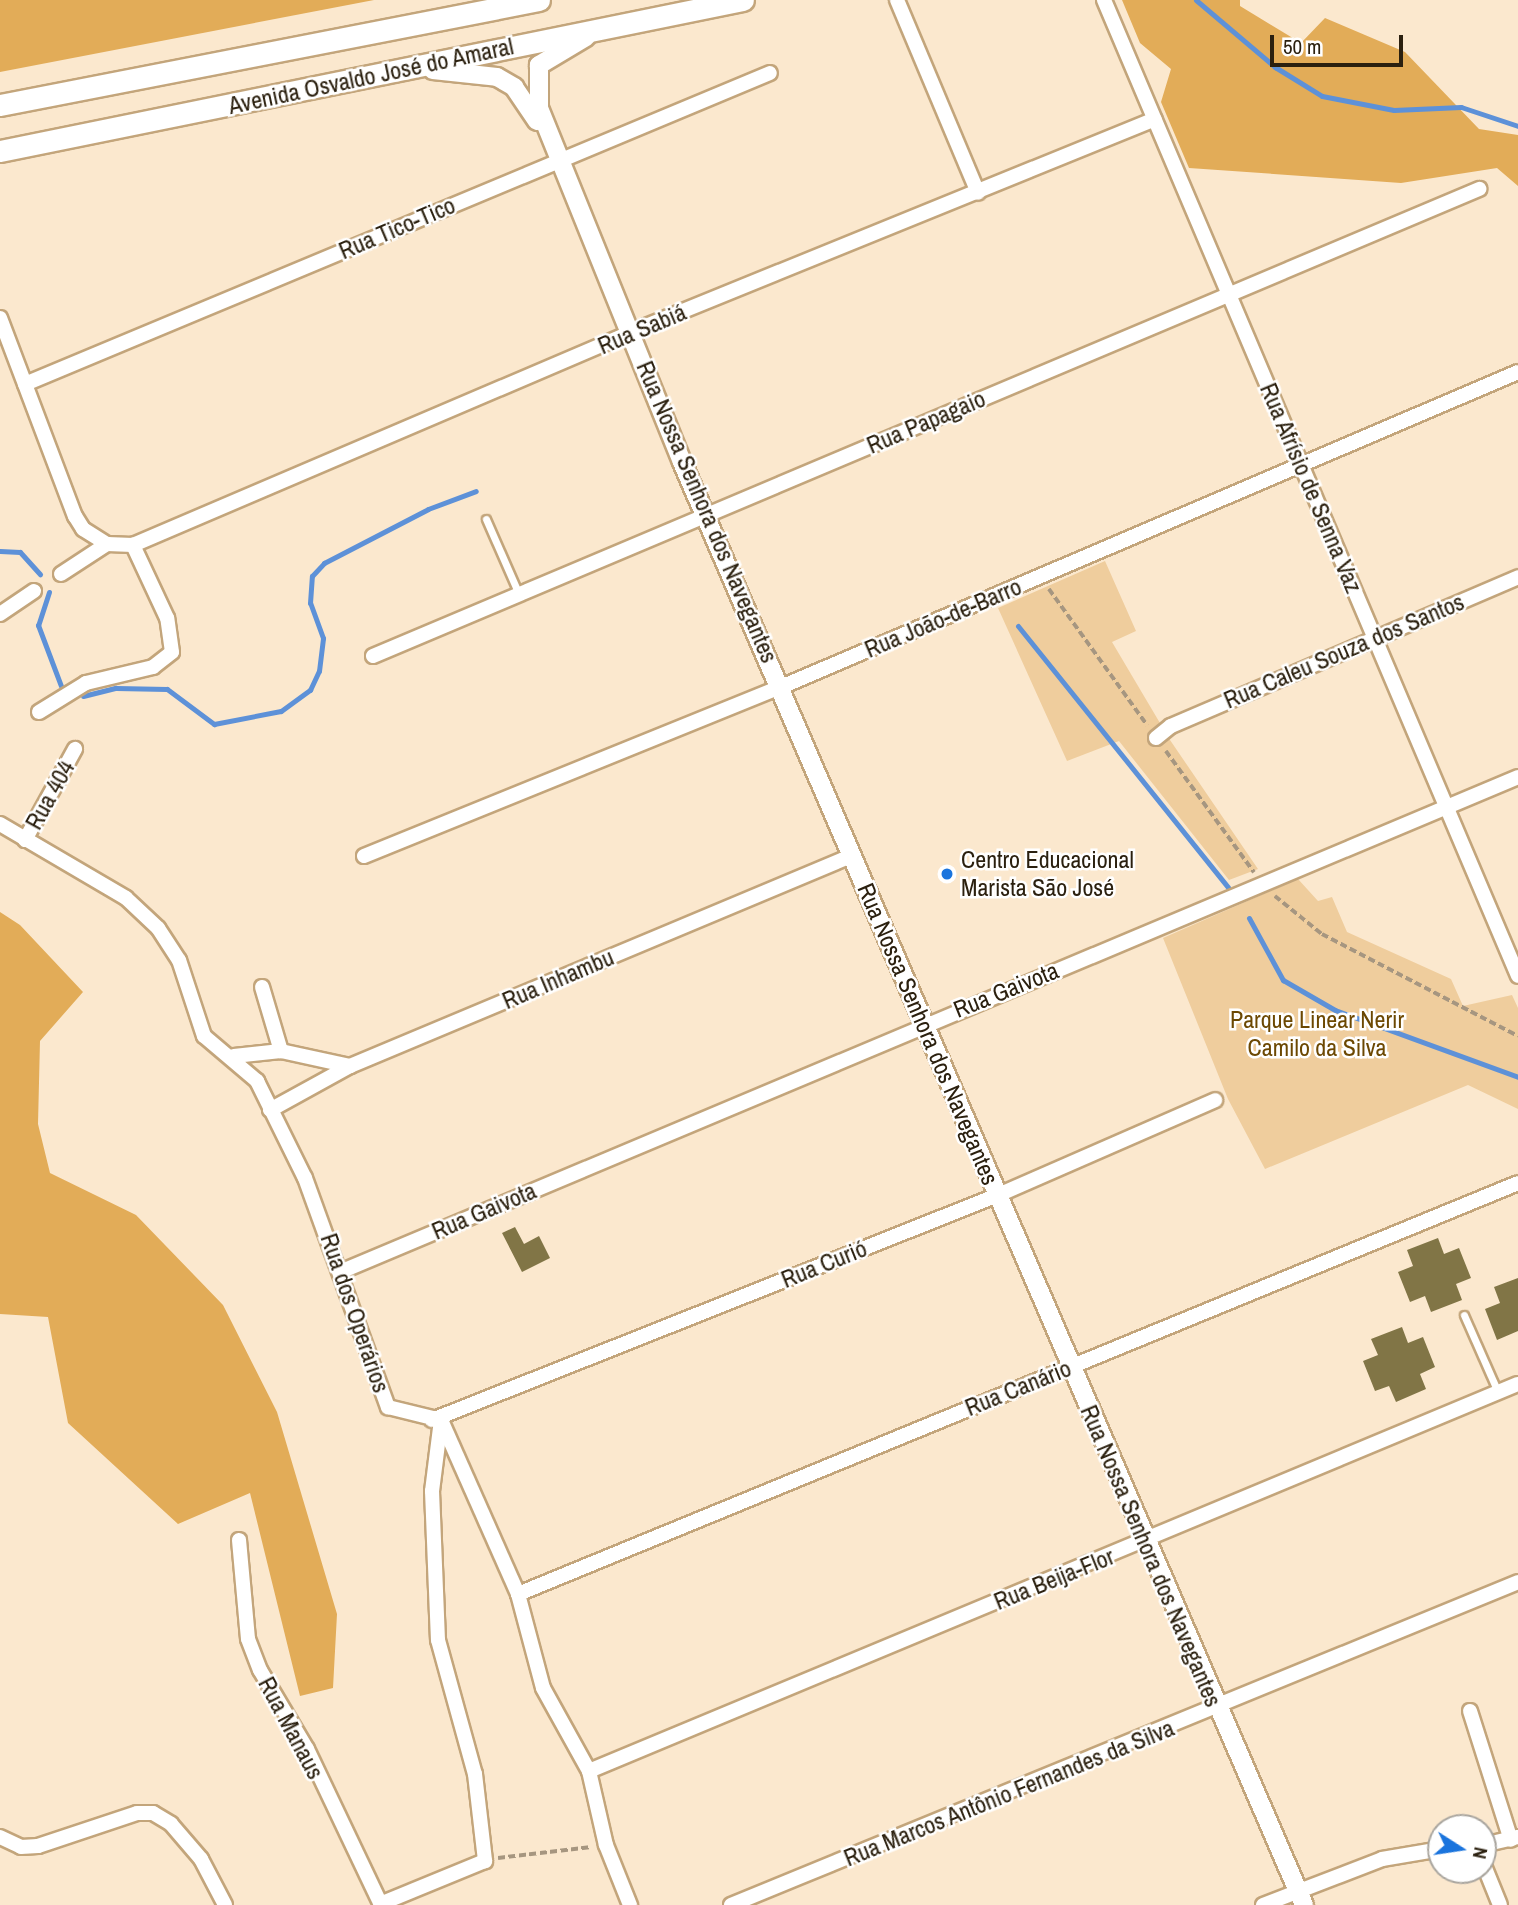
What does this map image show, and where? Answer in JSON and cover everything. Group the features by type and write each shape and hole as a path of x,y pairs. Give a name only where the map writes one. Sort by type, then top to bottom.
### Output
{"main road":[{"name":"Avenida Osvaldo José do Amaral","path":"0,105 539,0"},
{"name":"Avenida Osvaldo José do Amaral","path":"0,151 415,70 611,25 743,0"}],"street":[{"path":"897,0 978,193"},
{"name":"Rua Afrísio de Senna Vaz","path":"1104,0 1518,976"},
{"name":"Rua Nossa Senhora dos Navegantes","path":"611,25 538,65 539,108 851,856 926,1023 1070,1367 1301,1898"},
{"name":"Rua Nossa Senhora dos Navegantes","path":"415,70 477,70 514,87 560,160"},
{"name":"Rua Tico-Tico","path":"25,384 770,73"},
{"name":"Rua Sabiá","path":"133,545 631,333 1155,119"},
{"name":"Rua Papagaio","path":"373,656 1479,189"},
{"path":"0,318 75,516 83,529 107,544 133,545 167,618 172,652 153,667 86,683 39,712"},
{"name":"Rua João-de-Barro","path":"364,856 781,687 1518,372"},
{"path":"61,574 107,544"},
{"name":"Rua Caleu Souza dos Santos","path":"1156,738 1171,726 1518,577"},
{"path":"0,614 34,591"},
{"name":"Rua 404","path":"25,840 75,749"},
{"name":"Rua Gaivota","path":"340,1272 926,1023 1518,777"},
{"name":"Rua dos Operários","path":"0,824 141,909 179,960 204,1036 234,1056 257,1081 316,1202 388,1406 435,1420"},
{"name":"Rua Inhambu","path":"270,1110 350,1066 851,856"},
{"path":"262,987 281,1051"},
{"path":"234,1056 281,1051 350,1066"},
{"name":"Rua Curió","path":"435,1420 998,1195 1215,1100"},
{"name":"Rua Canário","path":"518,1594 1518,1183"},
{"name":"Rua Beija-Flor","path":"589,1771 1518,1384"},
{"path":"435,1420 518,1594 543,1688 589,1771 606,1845 630,1905"},
{"path":"381,1905 485,1861 475,1774 438,1640 432,1491 435,1420"},
{"name":"Rua Manaus","path":"239,1540 248,1639 260,1670 307,1749 381,1905"},
{"name":"Rua Marcos Antônio Fernandes da Silva","path":"731,1905 1217,1709 1518,1582"},
{"path":"1470,1711 1515,1839 1497,1842"},
{"path":"0,1837 21,1847 38,1846 137,1813 153,1813 171,1824 201,1859 225,1905"},
{"path":"1263,1905 1301,1898 1382,1859 1427,1851"},
{"path":"1492,1884 1500,1905"}],"lane":[{"path":"486,519 519,594"},
{"path":"1464,1315 1498,1392"}],"path":[{"path":"1263,884 1322,934 1518,1036"},
{"path":"485,1861 606,1845"}],"green space":[{"path":"1105,561 1136,631 1112,642 1170,740 1258,869 1229,880 1119,741 1067,761 998,608"},
{"name":"Parque Linear Nerir Camilo da Silva","path":"1298,879 1318,901 1332,897 1347,932 1451,979 1463,1006 1512,995 1518,1008 1518,1109 1468,1085 1265,1169 1228,1099 1163,938"}],"shaded area":[{"path":"0,0 374,0 0,72"},
{"path":"1122,0 1240,0 1240,6 1301,43 1325,18 1405,52 1479,129 1518,135 1518,186 1497,168 1401,183 1189,168 1161,102 1171,69 1140,43"},
{"path":"0,912 20,925 83,992 40,1041 38,1124 50,1173 136,1215 223,1305 277,1412 337,1614 333,1688 300,1696 250,1493 178,1524 68,1423 48,1317 0,1314"}],"building":[{"path":"515,1227 524,1244 539,1236 550,1258 522,1272 502,1233"},
{"path":"1438,1238 1444,1254 1459,1248 1471,1278 1456,1284 1462,1300 1431,1312 1425,1296 1410,1302 1398,1272 1413,1266 1407,1250"},
{"path":"1518,1278 1518,1331 1497,1340 1485,1309 1500,1303 1494,1287"},
{"path":"1402,1327 1408,1343 1423,1337 1435,1367 1420,1374 1426,1389 1396,1402 1389,1386 1375,1391 1363,1361 1378,1355 1371,1339"}],"waterway":[{"path":"1196,0 1275,67 1322,96 1394,110 1461,107 1518,126"},
{"path":"83,696 116,688 167,689 214,724 281,711 310,690 319,671 323,638 310,603 312,576 324,563 428,509 476,491"},
{"path":"0,551 20,552 40,574"},
{"path":"49,592 38,625 61,686"},
{"path":"1018,626 1228,887"},
{"path":"1249,918 1283,980 1335,1010 1518,1077"}],"place":[{"name":"Centro Educacional Marista São José","path":"947,874"}]}
